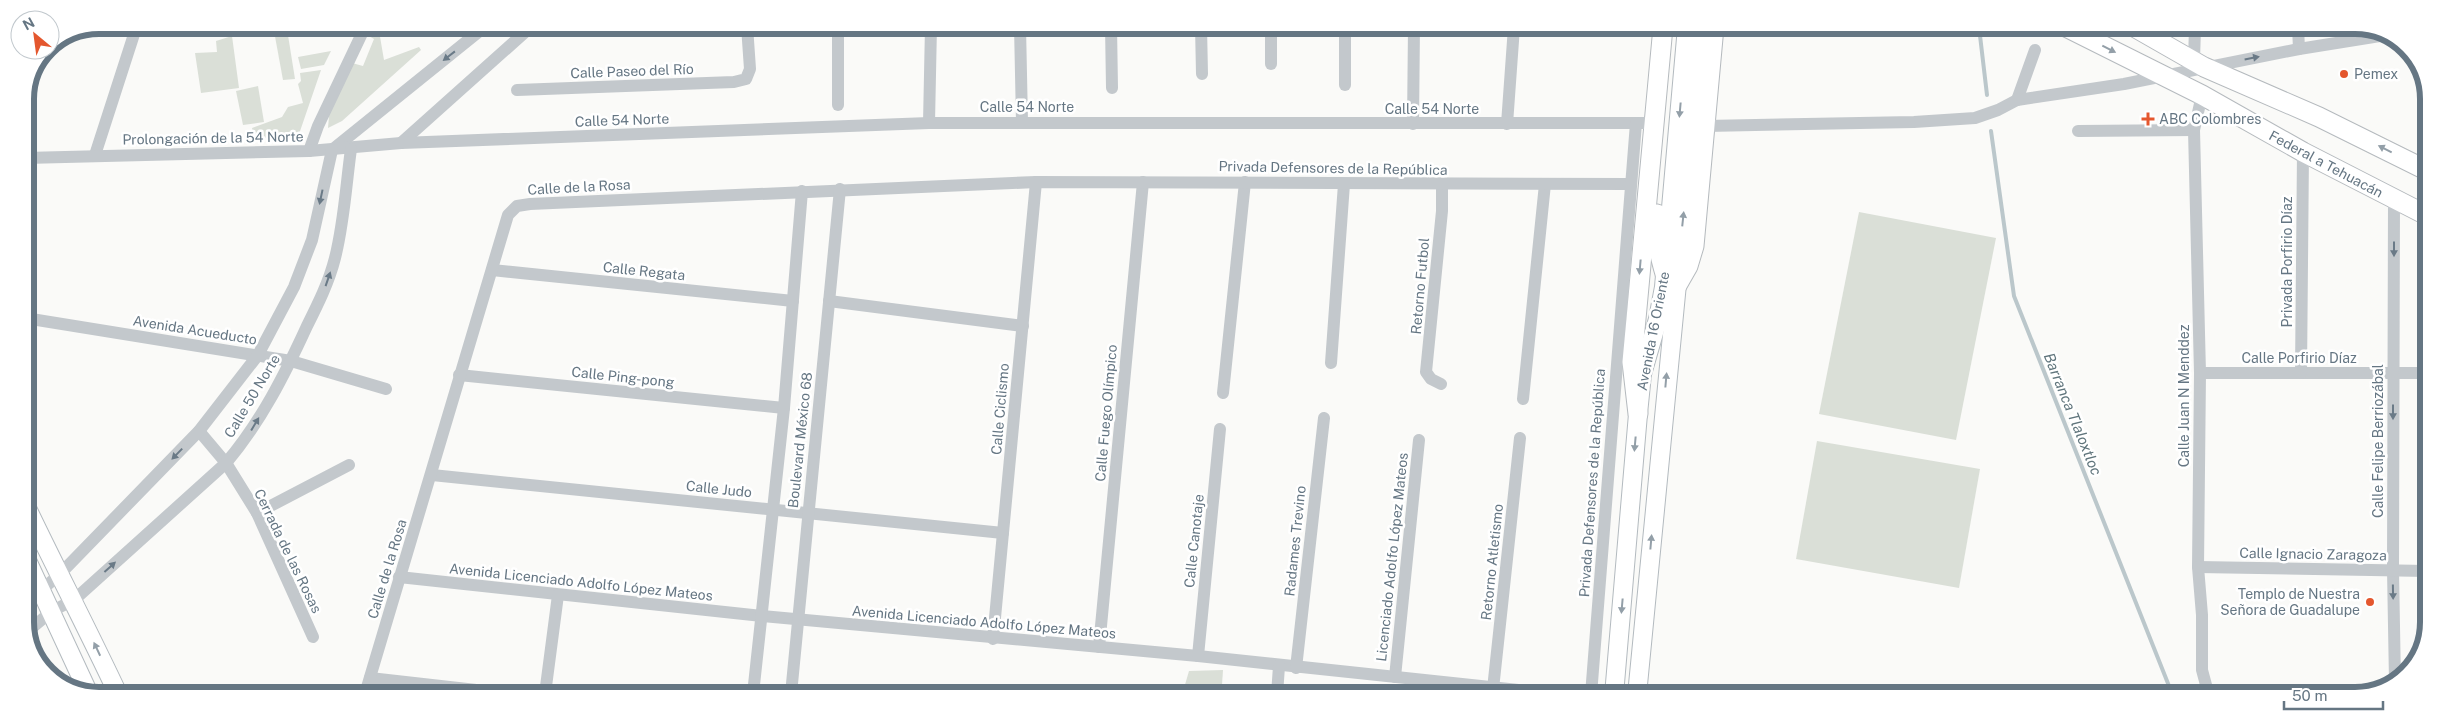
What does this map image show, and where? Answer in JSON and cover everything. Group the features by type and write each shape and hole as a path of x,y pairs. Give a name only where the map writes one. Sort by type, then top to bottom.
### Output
{"main road":[{"path":"1665,34 1671,74"},
{"path":"1672,287 1657,248 1655,229 1674,34"},
{"path":"1638,414 1632,362 1645,123 1671,74 1685,34"},
{"name":"Avenida 16 Oriente","path":"1638,687 1672,287 1701,34"},
{"path":"1672,287 1688,266 1694,246 1713,34"},
{"name":"Federal a Tehuacán","path":"2080,34 2202,95 2303,152 2420,212"},
{"path":"2146,34 2199,64 2242,82 2420,167"},
{"path":"2202,95 2212,86 2225,82 2242,82"},
{"name":"Avenida 16 Oriente","path":"1615,687 1642,374 1658,319 1672,287"},
{"path":"34,523 59,575 74,600 115,687"},
{"path":"34,575 85,686"}],"street":[{"path":"95,154 134,34"},
{"path":"309,151 318,126 362,34"},
{"path":"332,150 476,34"},
{"path":"401,143 524,34"},
{"name":"Calle Paseo del Río","path":"518,90 734,82 746,79 750,69 748,34"},
{"path":"838,34 838,105"},
{"path":"929,123 932,34"},
{"path":"1020,34 1022,122"},
{"path":"1111,34 1112,88"},
{"path":"1201,34 1202,74"},
{"path":"1271,34 1271,64"},
{"path":"1345,34 1345,85"},
{"path":"1413,124 1414,34"},
{"path":"1507,124 1513,34"},
{"path":"2197,34 2199,64"},
{"path":"2298,34 2299,49"},
{"path":"1706,126 1914,122 1975,118 1998,110 2017,100 2164,76 2199,64 2375,37"},
{"path":"2017,100 2035,50"},
{"name":"Calle Juan N Menddez","path":"2202,95 2196,114 2194,130 2200,373 2198,567 2202,615 2202,670 2207,687"},
{"name":"Calle 54 Norte","path":"401,143 929,123 1645,123"},
{"name":"Privada Defensores de la República","path":"1592,687 1630,184 1645,123"},
{"path":"2078,131 2194,130"},
{"name":"Prolongación de la 54 Norte","path":"34,157 95,154 309,151 351,149 401,143"},
{"name":"Calle 50 Norte","path":"34,626 52,611 74,600 226,463 246,439 291,361 324,290 335,259 342,226 351,149"},
{"name":"Calle 50 Norte","path":"34,596 59,575 199,431 258,355 294,287 312,240 332,150"},
{"name":"Privada Porfirio Díaz","path":"2302,373 2303,152"},
{"name":"Privada Defensores de la República","path":"1036,182 1630,184"},
{"name":"Calle de la Rosa","path":"367,687 432,475 508,215 516,206 840,189 1036,182"},
{"name":"Calle Ciclismo","path":"993,638 1036,182"},
{"name":"Calle Fuego Olímpico","path":"1099,647 1143,182"},
{"path":"1223,393 1245,182"},
{"path":"1331,363 1344,184"},
{"name":"Retorno Futbol","path":"1441,384 1431,379 1426,372 1442,211 1442,184"},
{"path":"1522,399 1545,184"},
{"name":"Boulevard México 68","path":"792,687 840,189"},
{"name":"Boulevard México 68","path":"754,687 784,408 802,191"},
{"name":"Calle Felipe Berriozábal","path":"2394,200 2393,570 2395,674"},
{"name":"Calle Regata","path":"492,270 793,301"},
{"path":"829,301 1023,326"},
{"name":"Avenida Acueducto","path":"34,319 291,361 386,389"},
{"name":"Calle Porfirio Díaz","path":"2200,373 2420,373"},
{"name":"Calle Ping-pong","path":"460,374 784,408"},
{"name":"Radames Trevino","path":"1296,668 1324,418"},
{"name":"Calle Canotaje","path":"1198,656 1220,429"},
{"name":"Cerrada de las Rosas","path":"199,431 226,463 257,514 313,637"},
{"name":"Retorno Atletismo","path":"1493,687 1520,438"},
{"name":"Licenciado Adolfo López Mateos","path":"1395,677 1419,440"},
{"path":"257,514 349,464"},
{"name":"Calle Judo","path":"432,475 1003,533"},
{"name":"Calle Ignacio Zaragoza","path":"2198,567 2420,571"},
{"name":"Avenida Licenciado Adolfo López Mateos","path":"399,577 798,620 1198,656 1477,687"},
{"path":"546,687 558,595"},
{"path":"1278,687 1279,666"},
{"path":"370,678 449,687"}],"shaded area":[{"path":"275,34 288,34 295,79 283,80"},
{"path":"380,34 384,60 419,47 421,50 342,121 328,128 331,92 352,63 363,66 374,39 367,35"},
{"path":"232,36 239,88 201,93 195,53 217,52 216,41"},
{"path":"331,51 324,65 301,69 298,57"},
{"path":"321,70 298,137 254,138 252,128 282,117 288,107 303,103 298,84 301,81 300,73"},
{"path":"258,86 264,122 243,125 236,91"},
{"path":"1859,212 1996,238 1956,440 1819,414"},
{"path":"1817,441 1980,469 1959,588 1796,559"},
{"path":"1223,670 1222,685 1218,687 1184,687 1189,671"}],"waterway":[{"name":"Barranca Tlaloxtloc","path":"1980,34 1987,95"},
{"name":"Barranca Tlaloxtloc","path":"1991,131 2014,296 2169,687"}],"place":[{"name":"Pemex","path":"2344,74"},
{"name":"ABC Colombres","path":"2148,119"},
{"name":"Templo de Nuestra Señora de Guadalupe","path":"2370,602"}]}
